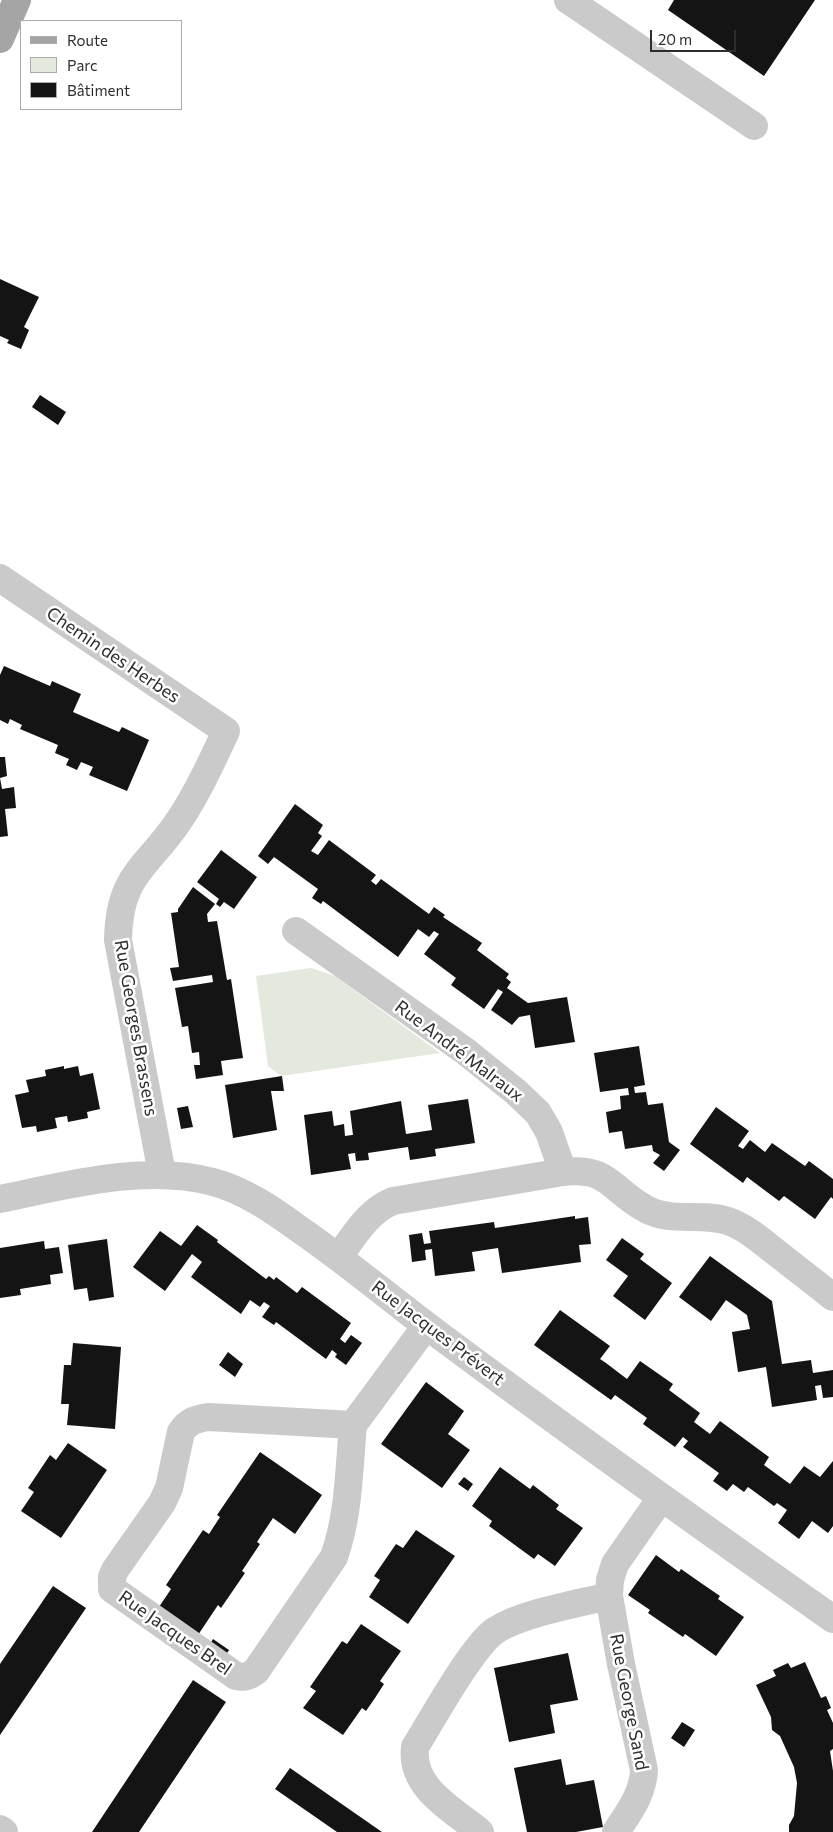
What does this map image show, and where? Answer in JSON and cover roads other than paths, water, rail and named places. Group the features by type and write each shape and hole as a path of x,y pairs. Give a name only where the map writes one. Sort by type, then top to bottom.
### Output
{"street":[{"path":"568,0 754,126"},
{"name":"Chemin des Herbes","path":"0,578 226,731"},
{"name":"Rue Georges Brassens","path":"162,1174 118,940 118,915 125,894 136,873 178,822 193,800 226,731"},
{"name":"Rue André Malraux","path":"296,931 465,1051 516,1092 538,1113 563,1172"},
{"path":"339,1256 369,1216 387,1204 563,1172 594,1172 646,1210 666,1216 728,1220 747,1230 833,1297"},
{"name":"Rue Jacques Prévert","path":"0,1198 60,1187 162,1174 198,1178 217,1183 242,1194 269,1208 339,1256 426,1326 661,1498 833,1619"},
{"path":"353,1425 426,1326"},
{"name":"Rue Jacques Brel","path":"208,1417 353,1425 344,1521 334,1557 256,1671 244,1678 236,1676 112,1589 112,1577 115,1570 162,1503 169,1488 181,1432 186,1424 196,1419 208,1417"},
{"name":"Rue George Sand","path":"616,1832 637,1800 644,1784 644,1770 609,1596 610,1580 615,1564 661,1498"},
{"path":"480,1832 422,1782 413,1759 415,1747 474,1655 494,1632 507,1624 609,1596"},
{"path":"0,1830 4,1832"}]}
